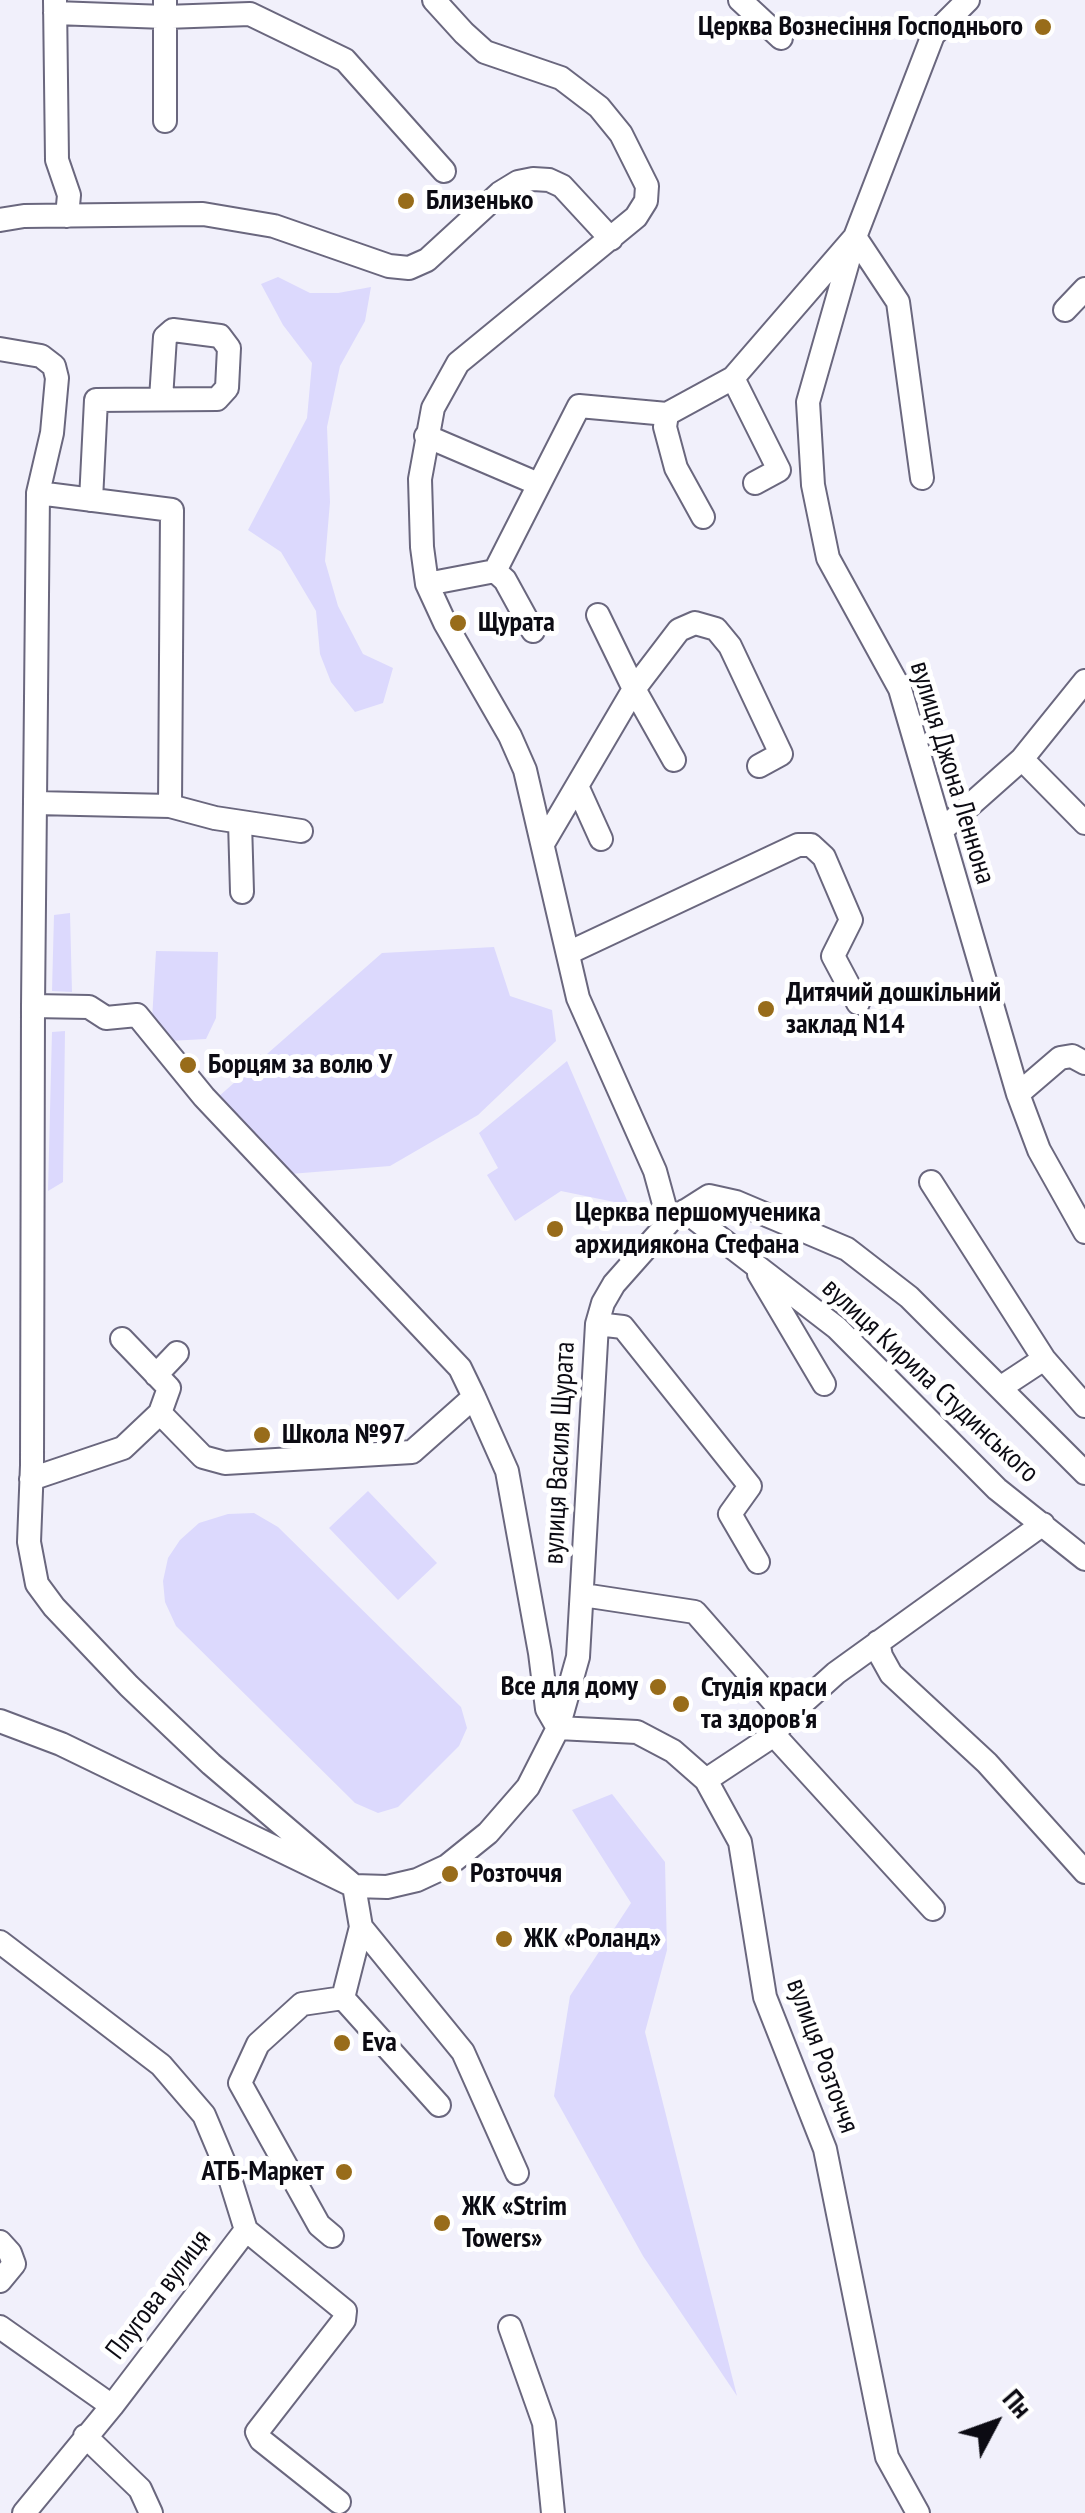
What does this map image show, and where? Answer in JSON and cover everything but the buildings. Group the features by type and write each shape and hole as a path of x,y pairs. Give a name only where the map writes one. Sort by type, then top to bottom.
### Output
{"street":[{"path":"434,0 485,52 574,86 600,108 621,134 647,186 646,201 636,217 458,364 442,386 426,436 420,480 427,584 525,770 578,998 677,1217 710,1196 736,1202 847,1249 909,1297 1085,1472"},
{"path":"740,0 781,38"},
{"name":"вулиця Джона Леннона","path":"968,0 933,34 855,237 808,402 813,485 828,558 894,674 1018,1094 1039,1150 1085,1232"},
{"path":"67,216 69,194 57,160 56,6 250,7 344,60 444,171"},
{"path":"165,9 165,121"},
{"path":"0,220 24,216 204,214 274,226 389,266 409,268 427,260 500,193 518,182 549,180 562,186 611,239"},
{"path":"494,571 579,406 667,414 733,378 855,237 898,302 922,478"},
{"path":"1065,310 1085,289"},
{"path":"0,349 42,356 54,366 58,378 52,433 38,494 28,1542 37,1584 54,1607 211,1764 354,1886 361,1927 344,1998"},
{"path":"733,378 779,470 755,483"},
{"path":"91,500 96,400 160,399"},
{"path":"667,414 664,427 676,468 703,516"},
{"path":"426,436 528,480"},
{"path":"38,494 172,510 170,806"},
{"path":"427,584 494,571"},
{"path":"494,571 505,580 533,630"},
{"path":"598,615 674,760"},
{"path":"544,842 634,688 678,630 695,623 716,629 730,646 782,754 759,766"},
{"path":"942,830 1022,758 1085,681"},
{"path":"1022,758 1085,823"},
{"path":"577,786 601,839"},
{"path":"35,803 170,806 240,822 301,830"},
{"path":"240,822 242,892"},
{"path":"568,953 798,845 810,844 824,857 851,920 833,956 858,1003"},
{"path":"33,1006 89,1007 106,1018 136,1015 204,1097 460,1368 507,1471 547,1709 558,1728"},
{"path":"1018,1094 1060,1058 1072,1056 1085,1063"},
{"path":"931,1182 1044,1360 1085,1406"},
{"name":"вулиця Кирила Студинського","path":"677,1217 752,1263 836,1328 997,1488 1085,1559"},
{"name":"вулиця Василя Щурата","path":"0,1721 61,1744 354,1886 388,1886 417,1880 447,1866 488,1832 528,1787 558,1728 578,1657 597,1324 614,1284 677,1217"},
{"path":"752,1263 824,1384"},
{"path":"597,1324 623,1328 750,1486 730,1514 758,1562"},
{"path":"31,1480 123,1448 160,1413 170,1388 122,1339"},
{"path":"156,1375 177,1352"},
{"path":"1000,1388 1044,1360"},
{"path":"160,1413 203,1457 226,1463 412,1452 474,1397"},
{"path":"706,1780 780,1726 836,1673 1043,1524"},
{"path":"583,1595 696,1612 780,1726 933,1909"},
{"path":"878,1642 891,1674 987,1763 1085,1872"},
{"name":"вулиця Розточчя","path":"558,1728 637,1732 673,1751 706,1780 740,1842 764,1997 824,2149 888,2457 918,2513"},
{"path":"361,1927 463,2052 517,2173"},
{"name":"Плугова вулиця","path":"0,1942 161,2065 204,2115 246,2230 112,2406 24,2513"},
{"path":"344,1998 439,2105"},
{"path":"332,2236 319,2225 240,2083 258,2044 302,2004 344,1998"},
{"path":"246,2230 346,2311 344,2320 257,2432 260,2440 339,2502"},
{"path":"0,2242 14,2264 0,2281"},
{"path":"0,2327 112,2406"},
{"path":"510,2327 544,2422 553,2513"},
{"path":"84,2436 140,2489 152,2513"}],"shaded area":[{"path":"278,277 310,293 371,287 365,321 340,366 327,427 330,502 325,561 338,606 363,654 393,668 383,703 355,712 331,682 320,654 316,611 281,552 248,530 307,418 312,363 283,325 261,284"},
{"path":"70,913 72,992 52,991 54,915"},
{"path":"494,947 510,996 552,1010 556,1041 478,1115 390,1166 290,1174 218,1097 382,953"},
{"path":"156,951 218,952 216,1018 206,1039 169,1041 152,1020"},
{"path":"65,1031 63,1182 48,1191 52,1032"},
{"path":"567,1061 629,1205 561,1191 515,1221 487,1175 498,1168 479,1133"},
{"path":"368,1491 437,1563 398,1600 329,1528"},
{"path":"254,1513 278,1527 461,1707 467,1728 459,1746 398,1807 378,1813 355,1803 176,1626 165,1602 163,1581 168,1558 180,1540 199,1523 228,1514"},
{"path":"612,1794 665,1862 667,1950 645,2032 737,2396 643,2256 554,2096 570,1996 631,1903 572,1810"}],"place":[{"name":"Церква Вознесіння Господнього","path":"1043,27"},
{"name":"Близенько","path":"406,201"},
{"name":"Щурата","path":"458,623"},
{"name":"Дитячий дошкільний заклад N14","path":"766,1009"},
{"name":"Борцям за волю У","path":"188,1065"},
{"name":"Церква першомученика архидиякона Стефана","path":"555,1229"},
{"name":"Школа №97","path":"262,1435"},
{"name":"Все для дому","path":"658,1687"},
{"name":"Студія краси та здоров'я","path":"681,1704"},
{"name":"Розточчя","path":"450,1874"},
{"name":"ЖК «Роланд»","path":"504,1939"},
{"name":"Eva","path":"342,2043"},
{"name":"АТБ-Маркет","path":"344,2172"},
{"name":"ЖК «Strim Towers»","path":"442,2223"}]}
